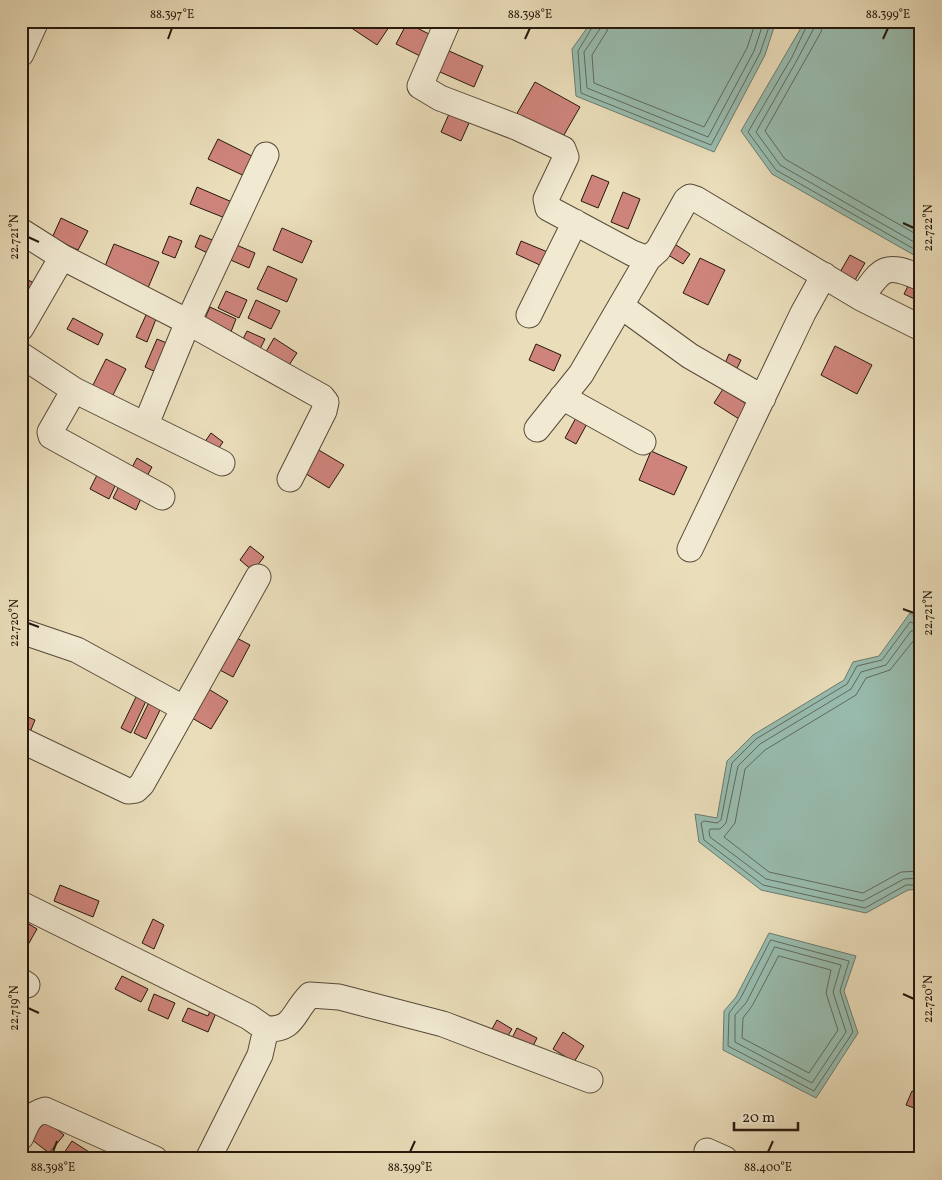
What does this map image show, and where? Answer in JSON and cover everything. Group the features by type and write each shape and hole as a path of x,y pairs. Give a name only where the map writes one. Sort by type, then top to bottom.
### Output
{"street":[{"path":"21,54 36,21"},
{"path":"448,21 420,86 440,98 516,127 563,149 566,157 546,204 548,208 632,253 648,259"},
{"path":"146,424 188,322 266,155"},
{"path":"537,429 580,374 648,259 658,250 690,197 861,298 921,328"},
{"path":"529,315 575,222"},
{"path":"21,231 62,257 188,322 322,397 326,402 290,479"},
{"path":"21,328 62,257"},
{"path":"861,298 877,275 887,269 905,271 921,278"},
{"path":"690,549 803,313 824,275"},
{"path":"621,306 690,356 763,398"},
{"path":"21,355 74,390 222,463"},
{"path":"74,390 50,432 51,436 162,497"},
{"path":"562,397 644,442"},
{"path":"21,740 128,791 136,790 142,784 258,576"},
{"path":"21,631 77,650 183,708"},
{"path":"21,904 249,1017 266,1029 284,1028 290,1023 302,1003 310,995 339,997 443,1024 590,1080"},
{"path":"208,1159 260,1055 266,1029"},
{"path":"21,1137 35,1112 46,1110 155,1159"}],"water":[{"path":"592,21 776,21 765,55 714,152 576,96 572,49"},
{"path":"805,21 921,21 919,258 772,174 741,131"},
{"path":"910,613 921,622 921,889 908,890 866,913 761,890 699,842 695,814 717,818 727,761 753,735 844,680 853,662 879,656"},
{"path":"769,933 856,956 844,991 858,1033 816,1098 723,1050 724,1011 736,997"}],"building":[{"path":"341,21 393,21 377,45"},
{"path":"407,23 437,38 426,59 396,44"},
{"path":"440,47 483,66 474,87 431,68"},
{"path":"535,82 580,107 561,140 516,115"},
{"path":"449,114 469,123 461,141 441,132"},
{"path":"218,139 260,160 251,179 208,159"},
{"path":"592,175 609,182 598,208 581,201"},
{"path":"197,187 232,202 225,218 190,204"},
{"path":"623,192 640,199 628,229 611,222"},
{"path":"61,218 88,231 78,250 52,238"},
{"path":"282,228 312,241 302,263 273,250"},
{"path":"200,235 222,244 216,257 195,247"},
{"path":"169,236 182,241 175,258 162,253"},
{"path":"667,239 690,254 683,264 660,250"},
{"path":"521,241 550,253 544,267 516,254"},
{"path":"232,243 255,253 249,268 226,258"},
{"path":"114,244 159,262 145,295 101,276"},
{"path":"850,255 865,263 851,287 836,279"},
{"path":"700,258 725,270 708,305 683,293"},
{"path":"268,266 297,279 287,302 257,289"},
{"path":"21,277 39,285 21,304"},
{"path":"910,282 921,288 921,302 904,294"},
{"path":"226,291 247,300 239,318 218,308"},
{"path":"256,300 280,311 271,329 248,318"},
{"path":"210,307 236,319 229,337 202,325"},
{"path":"146,315 156,319 147,342 136,337"},
{"path":"73,318 103,334 98,345 67,329"},
{"path":"247,331 265,339 259,351 241,343"},
{"path":"274,338 297,353 285,371 263,357"},
{"path":"157,339 174,346 162,375 145,367"},
{"path":"536,344 561,355 554,371 529,360"},
{"path":"835,346 872,365 857,394 821,375"},
{"path":"729,354 741,360 732,379 721,373"},
{"path":"106,359 126,369 111,399 91,389"},
{"path":"723,389 748,405 739,419 714,403"},
{"path":"578,414 589,420 576,444 565,438"},
{"path":"211,433 223,442 214,455 202,446"},
{"path":"317,449 344,465 329,488 303,472"},
{"path":"651,451 687,467 674,495 639,480"},
{"path":"137,458 152,467 145,480 130,471"},
{"path":"97,475 116,484 109,499 90,489"},
{"path":"120,484 142,496 136,510 113,498"},
{"path":"250,546 264,557 253,571 240,560"},
{"path":"233,636 250,645 233,677 216,668"},
{"path":"202,685 228,701 211,729 185,714"},
{"path":"137,695 147,699 131,733 121,728"},
{"path":"151,698 163,704 146,739 134,733"},
{"path":"21,714 35,720 28,737 21,735"},
{"path":"60,885 99,901 93,917 54,901"},
{"path":"21,919 37,929 25,950 21,947"},
{"path":"153,919 164,925 154,949 142,943"},
{"path":"122,976 148,989 141,1002 115,989"},
{"path":"154,994 175,1003 168,1019 148,1010"},
{"path":"188,1008 208,1016 210,1011 216,1013 208,1032 182,1021"},
{"path":"497,1020 512,1029 506,1039 491,1031"},
{"path":"517,1028 537,1038 531,1050 511,1040"},
{"path":"563,1032 584,1046 574,1062 553,1049"},
{"path":"912,1091 921,1094 917,1109 906,1105"},
{"path":"46,1120 64,1135 49,1153 31,1139"},
{"path":"72,1141 100,1159 60,1159"}]}
